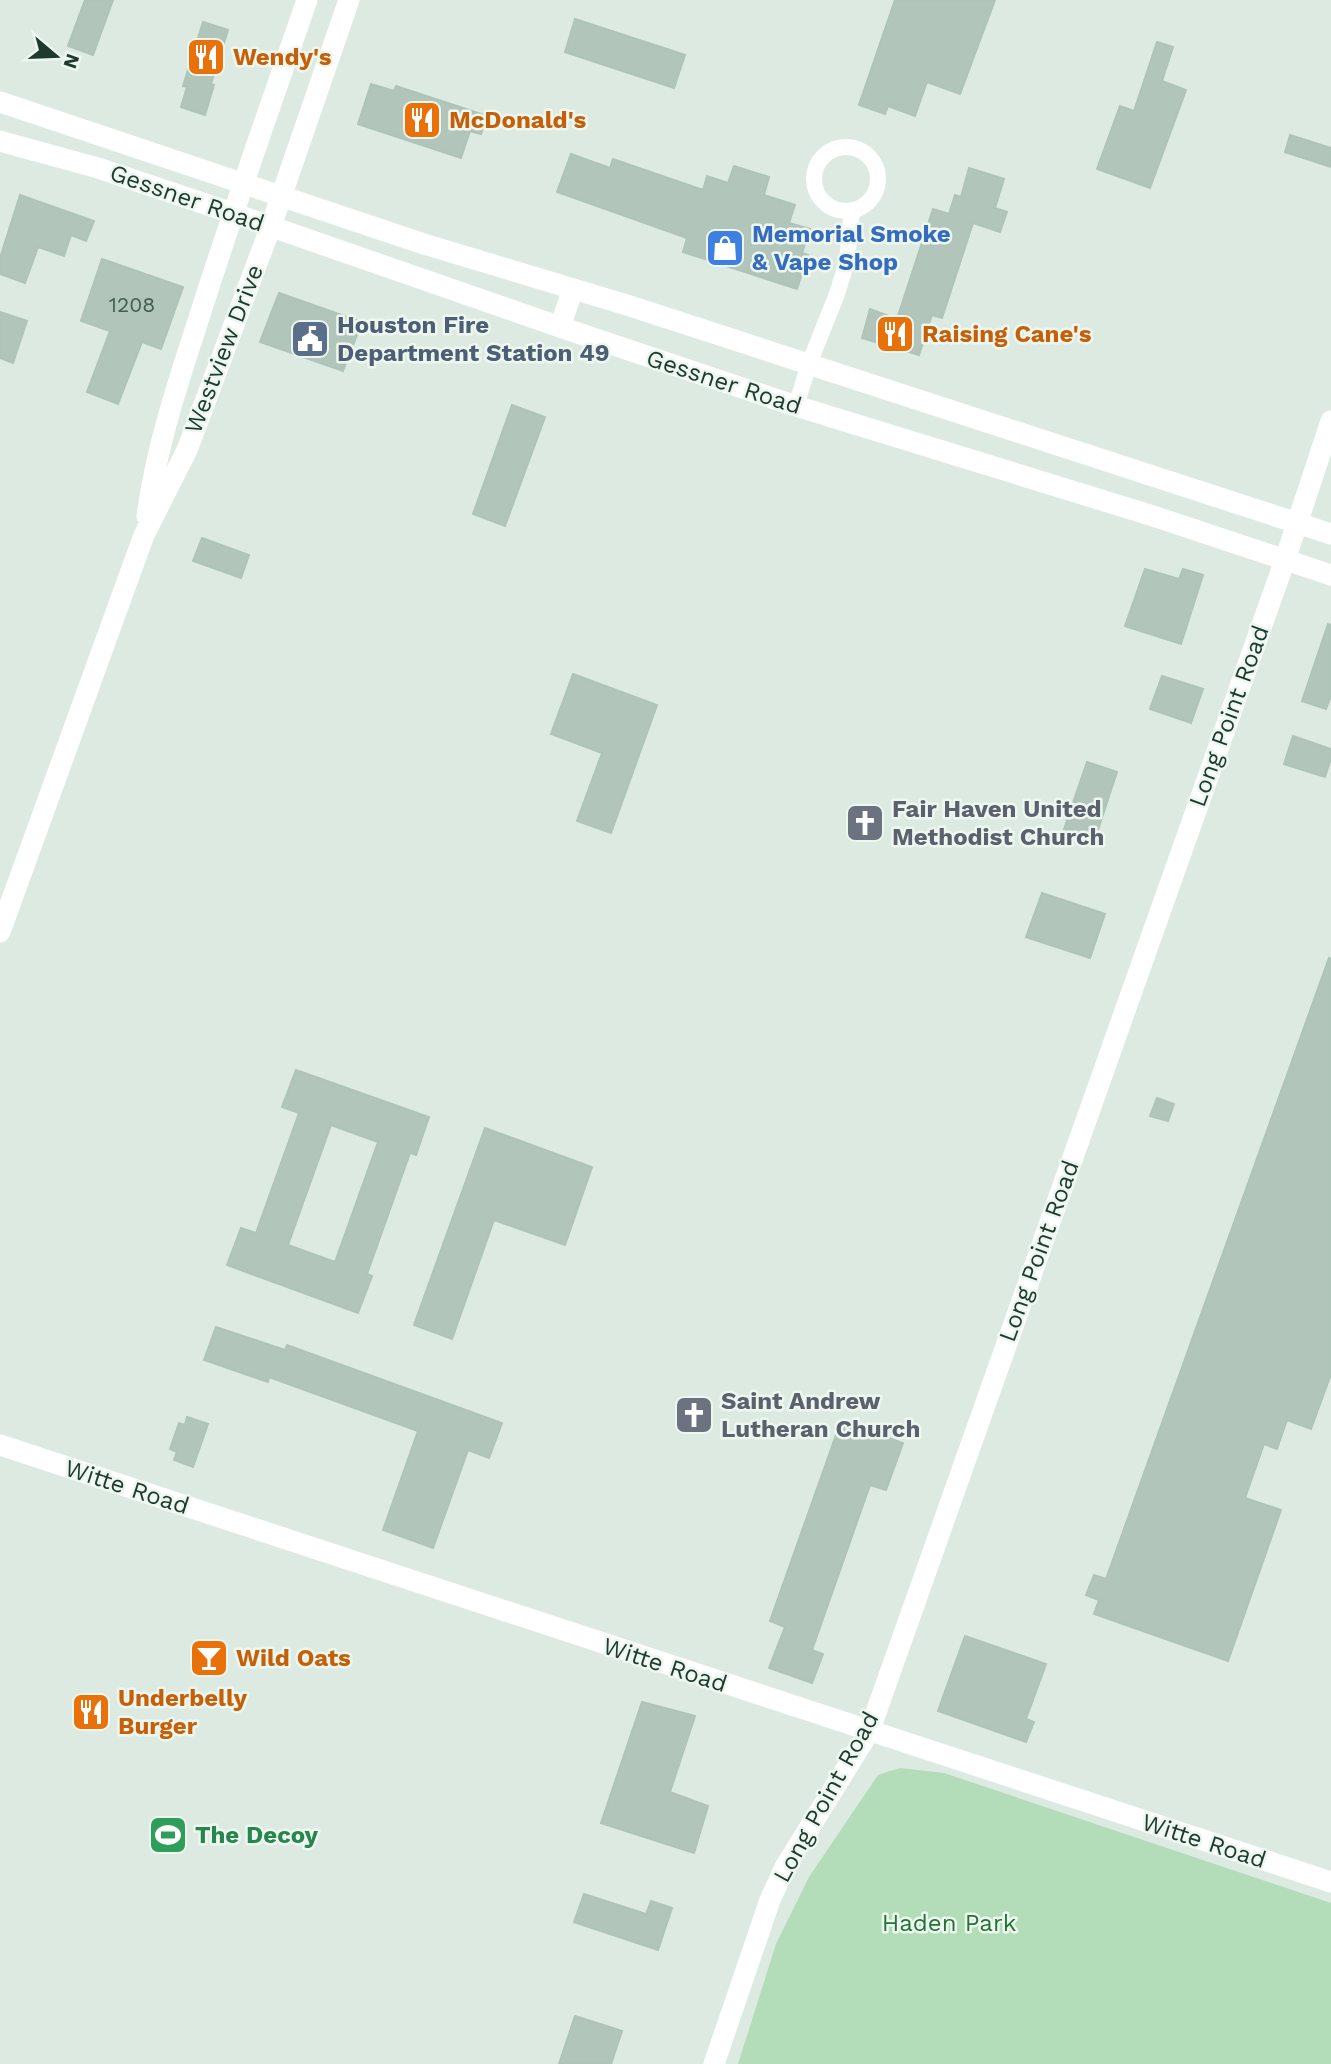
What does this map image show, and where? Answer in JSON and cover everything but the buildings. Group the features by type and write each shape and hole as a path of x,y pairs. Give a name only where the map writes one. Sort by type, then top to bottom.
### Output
{"main road":[{"name":"Westview Drive","path":"144,535 153,474 183,367 242,183 307,0"},
{"name":"Westview Drive","path":"0,932 144,535 187,450 271,226 349,0"},
{"name":"Gessner Road","path":"0,102 349,220 809,364 1331,534"},
{"name":"Gessner Road","path":"0,141 98,168 796,406 1150,515 1331,575"},
{"path":"339,250 349,220"},
{"path":"560,327 573,289"},
{"name":"Long Point Road","path":"714,2064 770,1900 785,1867 869,1732 1297,524 1331,421"},
{"name":"Witte Road","path":"0,1446 1331,1882"}],"street":[{"path":"848,147 861,151 870,156 875,166 877,187 872,197 863,206 852,210 838,210 826,204 817,194 814,181 816,167 823,156 835,148 848,147"},
{"path":"796,406 844,272 852,210"}],"green space":[{"name":"Haden Park","path":"900,1768 944,1773 1331,1903 1331,2064 738,2064 776,1944 809,1877 878,1775"}],"place":[{"name":"Wendy's","path":"206,57"},
{"name":"McDonald's","path":"422,120"},
{"name":"Memorial Smoke & Vape Shop","path":"725,248"},
{"name":"Raising Cane's","path":"895,334"},
{"name":"Houston Fire Department Station 49","path":"310,339"},
{"name":"Fair Haven United Methodist Church","path":"865,823"},
{"name":"Saint Andrew Lutheran Church","path":"694,1415"},
{"name":"Wild Oats","path":"209,1658"},
{"name":"Underbelly Burger","path":"91,1712"},
{"name":"The Decoy","path":"168,1835"}]}
